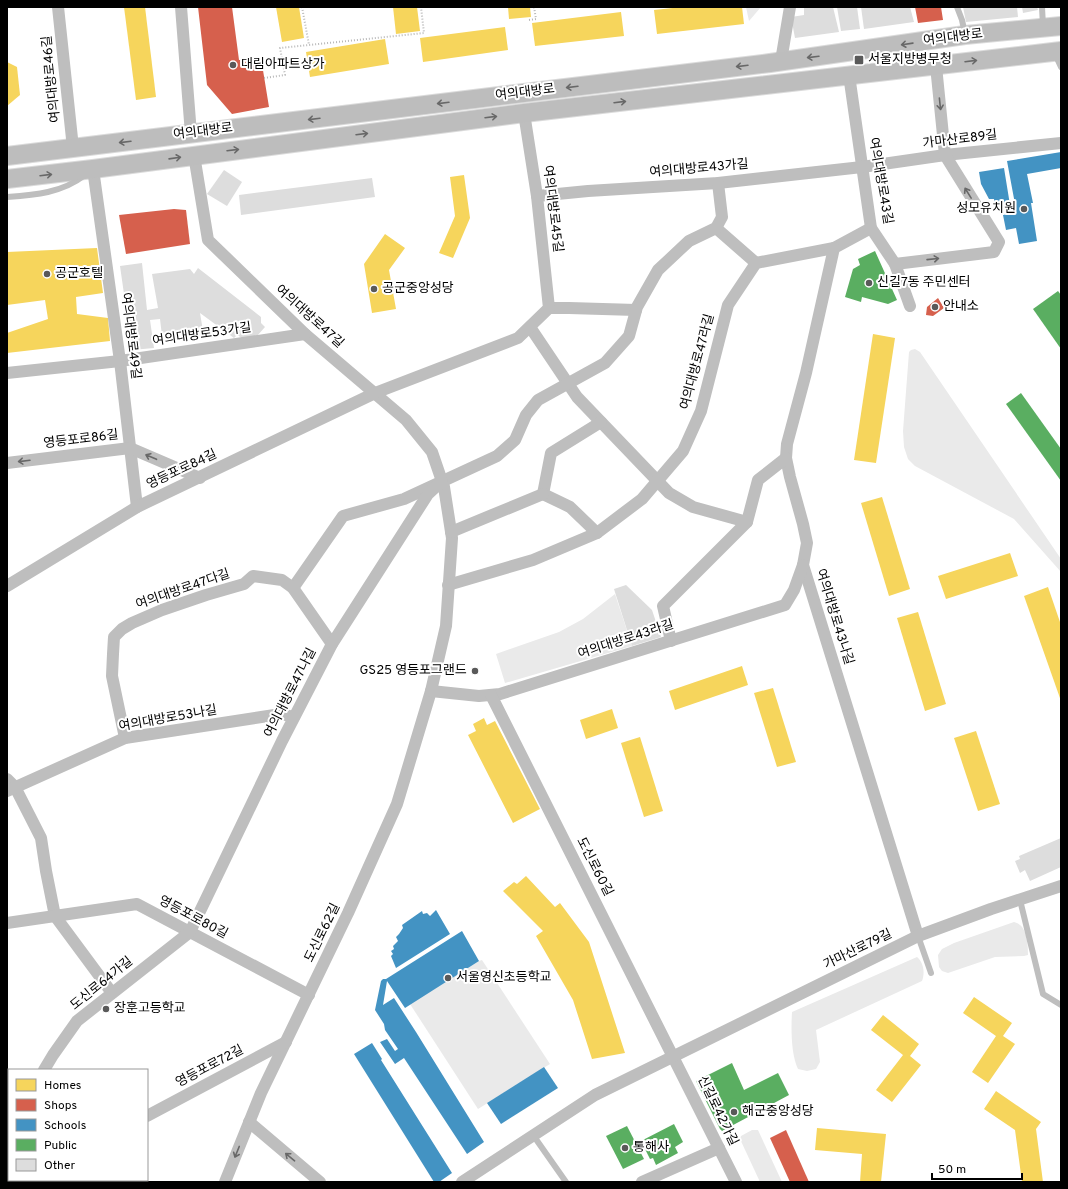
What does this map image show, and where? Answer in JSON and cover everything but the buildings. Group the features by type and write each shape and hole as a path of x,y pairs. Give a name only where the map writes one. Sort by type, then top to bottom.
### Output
{"main road":[{"name":"여의대방로","path":"7,156 845,53 965,35 1061,26"},
{"path":"845,53 849,75"},
{"name":"여의대방로","path":"7,179 524,113 1008,57 1055,54"},
{"path":"781,61 785,83"}],"street":[{"name":"여의대방로46길","path":"58,7 73,148"},
{"path":"182,7 191,134"},
{"path":"781,61 790,7"},
{"name":"여의대방로","path":"936,66 945,155"},
{"name":"여의대방로43길","path":"849,75 871,228 894,264 910,306"},
{"name":"여의대방로45길","path":"524,113 537,196 550,308"},
{"name":"가마산로89길","path":"862,166 945,155 1061,143"},
{"name":"여의대방로47길","path":"194,155 208,240 304,334 406,420 432,452 444,487 452,538 446,626 431,691"},
{"path":"894,264 994,252 998,242 945,155"},
{"name":"여의대방로43가길","path":"537,196 588,191 718,183 862,166"},
{"name":"여의대방로49길","path":"94,169 120,361 137,507"},
{"path":"293,588 343,516 404,499 497,456 515,440 526,415 538,400 605,363 629,336 636,310 658,270 689,241 716,228 722,217 718,183"},
{"path":"716,228 756,263 834,248 871,228"},
{"name":"여의대방로43나길","path":"834,248 806,373 787,444 786,458 807,542 803,564 918,936"},
{"name":"여의대방로47라길","path":"448,585 534,560 597,533 642,499 683,451 701,411 728,305 756,263"},
{"path":"375,393 518,338 550,308 636,310"},
{"path":"530,327 577,397 669,493 693,507 747,522"},
{"name":"여의대방로53가길","path":"7,373 120,361 304,334"},
{"name":"영등포로84길","path":"7,586 137,507 375,393"},
{"path":"543,494 551,453 601,422"},
{"name":"영등포로86길","path":"7,463 130,448 200,478"},
{"path":"671,641 663,606 747,522 758,480 786,458"},
{"name":"여의대방로47나길","path":"190,932 294,717 332,644 428,494 442,481"},
{"path":"451,532 543,494 570,507 597,533"},
{"name":"여의대방로43라길","path":"431,691 479,696 500,694 785,605 794,590 803,564"},
{"name":"여의대방로47다길","path":"125,738 112,676 112,654 114,637 132,623 162,610 244,584 253,576 282,580 293,588 332,644"},
{"name":"도신로62길","path":"225,1182 261,1093 348,913 397,804 431,691"},
{"name":"도신로60길","path":"491,695 673,1054"},
{"name":"여의대방로53나길","path":"10,786 125,738 281,714 294,717"},
{"path":"10,786 41,838 55,916 112,993"},
{"name":"가마산로79길","path":"673,1054 918,936 1061,886"},
{"name":"영등포로80길","path":"7,923 137,904 309,995"},
{"name":"도신로64가길","path":"45,1069 52,1055 77,1021 190,932"},
{"name":"영등포로72길","path":"148,1115 286,1042"},
{"path":"462,1182 595,1095 673,1054"},
{"name":"신길로42가길","path":"673,1054 736,1182"},
{"path":"249,1122 320,1182"},
{"path":"642,1182 719,1148"}],"lane":[{"path":"957,7 962,20 965,35"},
{"path":"1042,7 1043,28"},
{"path":"7,197 31,195 65,188 94,169"},
{"path":"1020,900 1043,994 1061,1005"},
{"path":"918,936 931,973"},
{"path":"533,1135 566,1182"}],"path":[{"path":"302,7 309,45"},
{"path":"264,78 285,75 280,48 424,33 421,7"},
{"path":"529,20 536,19 534,7"}],"shaded area":[{"path":"746,7 761,7 749,21"},
{"path":"915,349 920,352 1061,559 1061,572 1014,519 915,466 908,459 904,447 903,431 909,352"},
{"path":"615,594 632,646 505,683 496,654 559,632 583,619"},
{"path":"1014,922 1022,927 1026,935 1028,955 995,957 948,973 942,971 939,967 938,955 942,949 954,943"},
{"path":"917,957 923,968 922,981 816,1030 820,1062 816,1069 807,1071 798,1069 793,1049 792,1012"},
{"path":"482,960 550,1064 478,1109 410,1004"},
{"path":"752,1130 758,1130 782,1182 760,1182 740,1139 741,1136"}],"place":[{"name":"서울지방병무청","path":"859,60"},
{"name":"대림아파트상가","path":"233,65"},
{"name":"성모유치원","path":"1024,209"},
{"name":"공군호텔","path":"47,274"},
{"name":"신길7동 주민센터","path":"869,283"},
{"name":"공군중앙성당","path":"374,289"},
{"name":"안내소","path":"935,307"},
{"name":"GS25 영등포그랜드","path":"475,671"},
{"name":"서울영신초등학교","path":"448,978"},
{"name":"장훈고등학교","path":"106,1009"},
{"name":"해군중앙성당","path":"734,1112"},
{"name":"통해사","path":"625,1148"}]}
